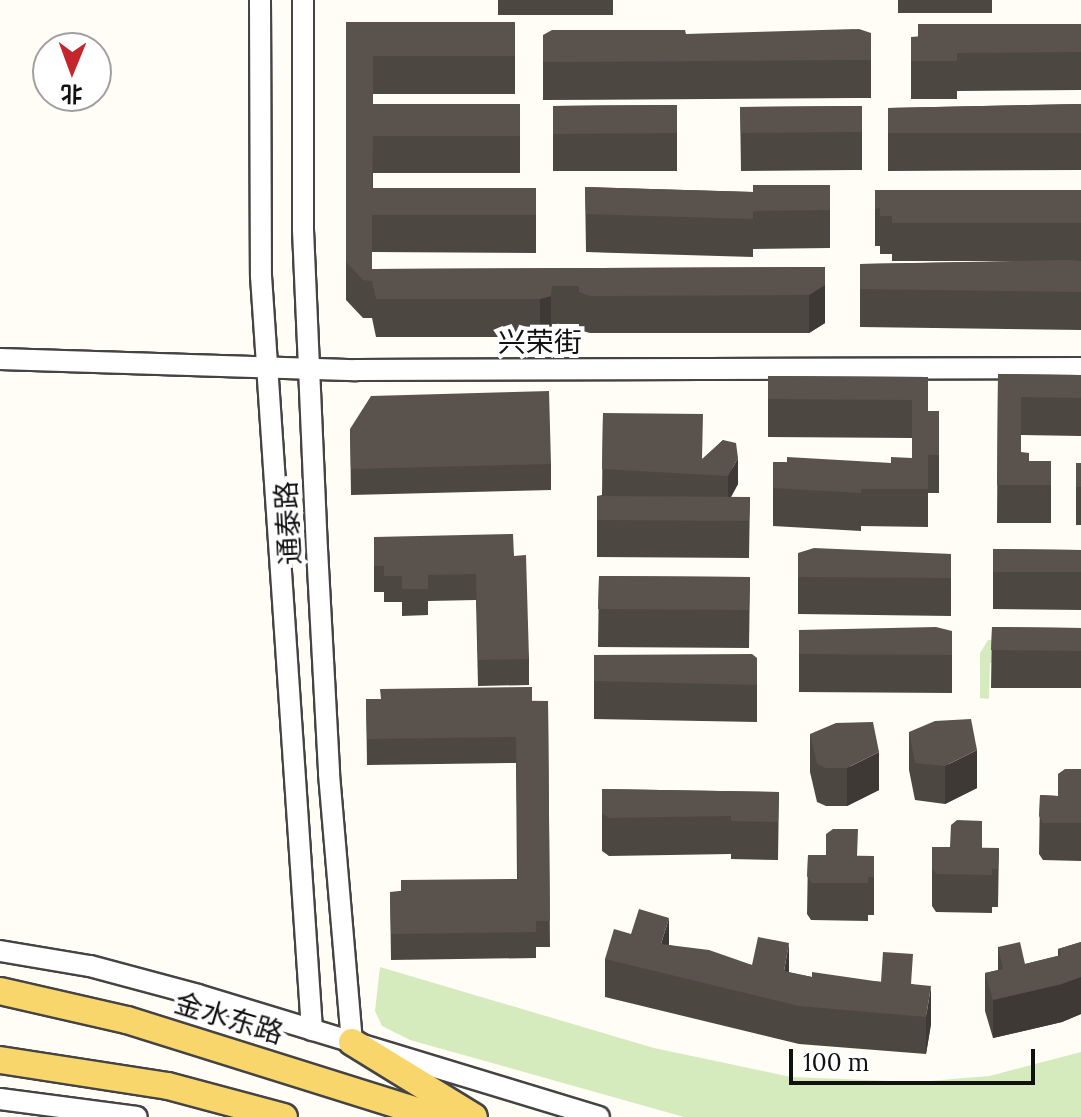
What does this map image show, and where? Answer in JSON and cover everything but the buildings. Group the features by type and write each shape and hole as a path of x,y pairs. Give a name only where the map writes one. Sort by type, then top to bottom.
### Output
{"main road":[{"name":"金水东路","path":"0,991 127,1020 436,1117"},
{"path":"352,1042 474,1117"},
{"path":"0,1060 168,1086 284,1117"}],"street":[{"name":"通泰路","path":"260,0 261,261 312,1030"},
{"name":"通泰路","path":"303,0 309,370 329,774 352,1042"},
{"name":"兴荣街","path":"0,359 309,370 1081,368"},
{"path":"0,951 90,966 599,1117"},
{"path":"0,1099 137,1117"}],"green space":[{"path":"988,640 1081,640 1081,663 990,663 989,699 980,698 980,653"},
{"path":"380,967 654,1048 791,1077 917,1082 989,1076 1081,1052 1081,1117 684,1117 410,1040 382,1026 375,1011"}]}
